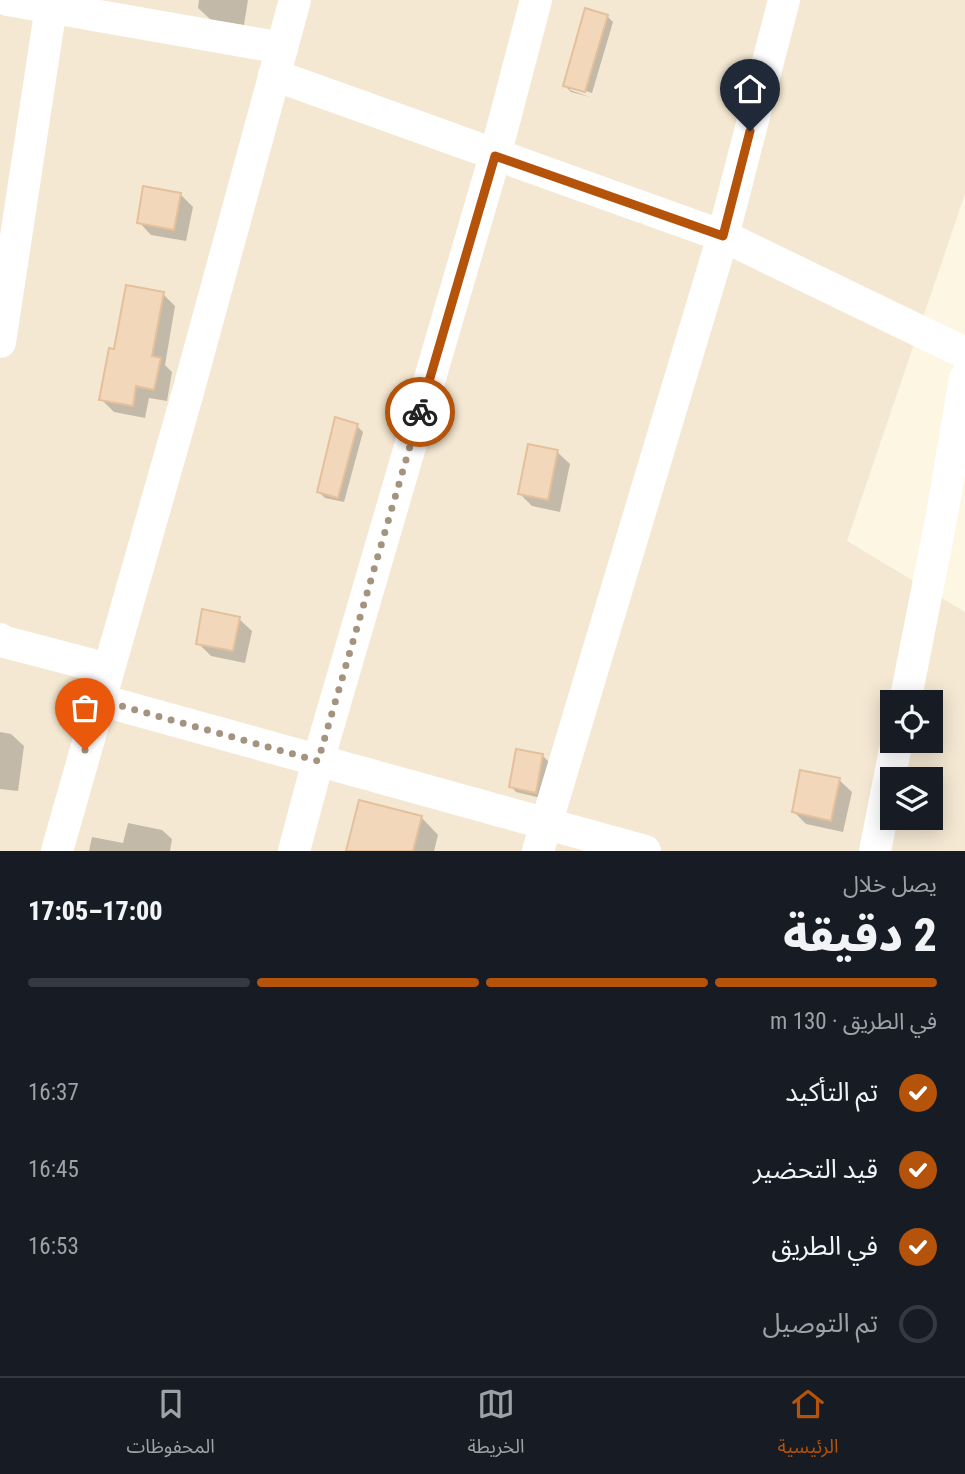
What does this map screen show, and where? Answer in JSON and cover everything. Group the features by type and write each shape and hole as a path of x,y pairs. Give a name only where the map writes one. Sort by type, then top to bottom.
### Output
{"street":[{"path":"8,0 52,4 278,62 495,156 723,236 965,353"},
{"path":"57,851 188,392 295,0"},
{"path":"295,851 318,761 495,156 536,0"},
{"path":"541,838 723,236 784,0"},
{"path":"0,342 52,4"},
{"path":"907,690 942,515 965,378"},
{"path":"0,639 108,669"},
{"path":"100,700 318,761 541,838 645,851"},
{"path":"880,846 895,753"}],"shaded area":[{"path":"0,0 965,0 965,194 847,541 965,612 965,851 0,851"}],"building":[{"path":"585,8 608,15 585,92 563,86"},
{"path":"143,186 181,193 174,230 137,223"},
{"path":"126,285 164,292 152,356 161,358 154,390 136,386 133,406 99,400 109,348 114,349"},
{"path":"335,417 358,424 338,498 317,492"},
{"path":"528,444 558,450 548,500 518,494"},
{"path":"202,609 240,617 233,651 196,644"},
{"path":"516,749 543,754 536,793 509,787"},
{"path":"800,770 840,778 831,821 792,812"},
{"path":"359,800 422,816 413,851 346,851"}],"way so far":[{"path":"85,750 100,700 318,761 420,412"}],"route":[{"path":"420,412 495,156 723,236 750,131"}]}
